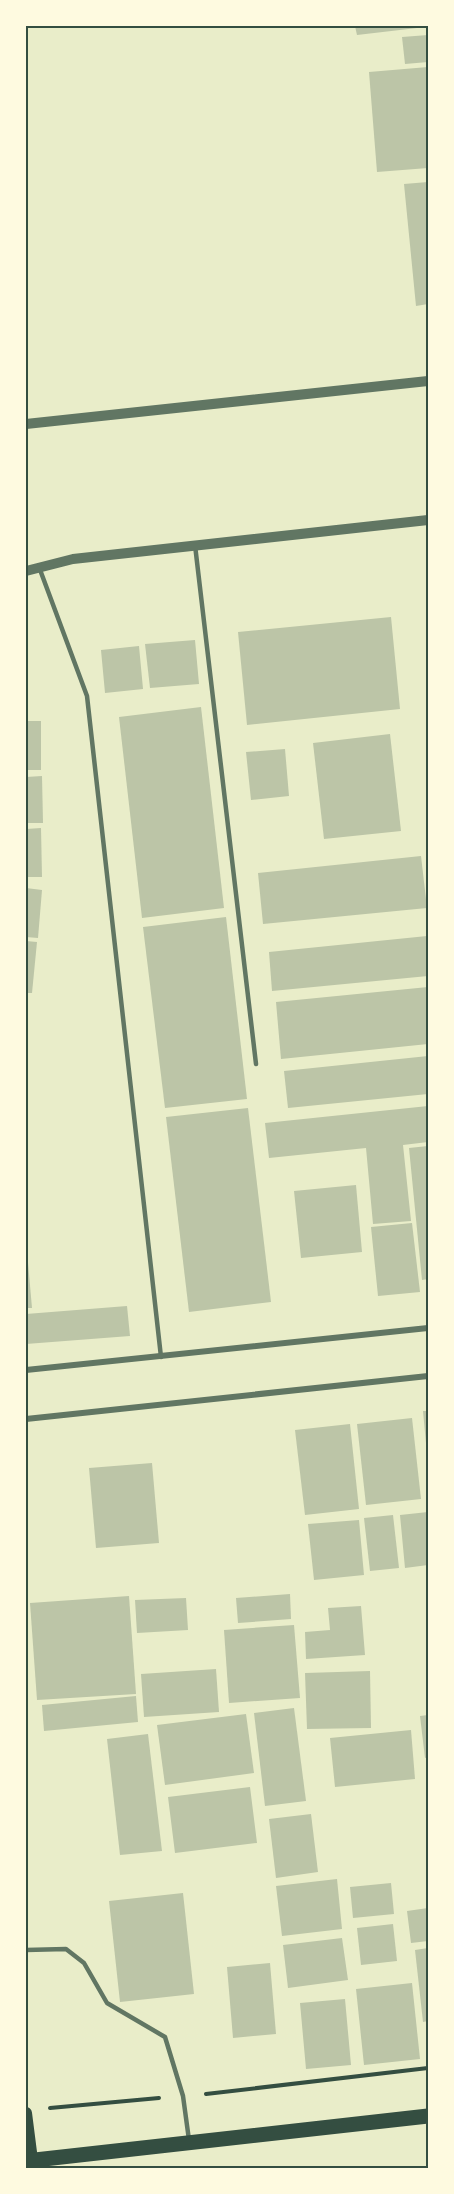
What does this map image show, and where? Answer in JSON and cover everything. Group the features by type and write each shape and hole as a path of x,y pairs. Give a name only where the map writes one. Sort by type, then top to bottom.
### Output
{"main road":[{"path":"26,2113 30,2163 190,2142 429,2116"}],"street":[{"path":"26,424 429,381"},
{"path":"26,571 73,559 429,520"},
{"path":"26,1370 429,1328"},
{"path":"26,1419 429,1376"}],"lane":[{"path":"195,545 256,1064"},
{"path":"39,567 87,696 161,1357"},
{"path":"26,1950 66,1949 84,1963 107,2003 165,2037 183,2096 190,2142"}],"path":[{"path":"46,2108 183,2096 429,2068"}],"building":[{"path":"355,26 417,26 417,28 357,35"},
{"path":"428,35 428,62 405,64 402,37"},
{"path":"428,67 428,168 377,172 369,72"},
{"path":"428,182 428,304 416,306 404,184"},
{"path":"391,617 400,709 247,725 238,632"},
{"path":"195,640 199,684 150,688 145,644"},
{"path":"139,646 143,689 105,693 101,650"},
{"path":"201,707 224,908 142,918 119,717"},
{"path":"26,721 41,721 41,770 26,770"},
{"path":"390,734 401,831 324,839 313,743"},
{"path":"285,749 289,796 251,800 246,752"},
{"path":"42,776 43,823 26,823 26,777"},
{"path":"41,828 42,877 26,877 26,829"},
{"path":"421,856 427,908 263,924 258,873"},
{"path":"26,888 42,890 38,938 26,937"},
{"path":"226,917 247,1099 165,1108 143,927"},
{"path":"427,936 428,976 272,991 269,952"},
{"path":"26,941 37,942 32,993 26,993"},
{"path":"428,987 428,1044 281,1059 276,1002"},
{"path":"428,1056 428,1094 288,1108 284,1071"},
{"path":"428,1106 428,1142 403,1145 411,1221 373,1224 366,1148 269,1158 265,1123"},
{"path":"248,1108 271,1302 189,1312 166,1117"},
{"path":"428,1146 428,1279 422,1280 409,1148"},
{"path":"356,1185 362,1252 301,1258 294,1191"},
{"path":"412,1223 420,1292 378,1296 371,1227"},
{"path":"27,1251 32,1308 26,1308"},
{"path":"127,1306 130,1336 26,1344 26,1314"},
{"path":"423,1411 428,1411 428,1454 427,1454"},
{"path":"412,1418 421,1499 366,1505 357,1424"},
{"path":"350,1424 359,1509 305,1515 295,1430"},
{"path":"152,1463 159,1543 96,1548 89,1468"},
{"path":"428,1512 428,1565 405,1568 400,1515"},
{"path":"393,1515 399,1568 370,1571 364,1518"},
{"path":"359,1520 364,1575 314,1580 308,1524"},
{"path":"290,1594 291,1619 238,1623 236,1598"},
{"path":"129,1596 136,1694 37,1700 30,1603"},
{"path":"186,1598 188,1630 137,1633 135,1600"},
{"path":"361,1606 365,1655 306,1659 305,1632 330,1630 328,1608"},
{"path":"294,1625 300,1698 229,1703 224,1630"},
{"path":"216,1669 219,1712 144,1717 141,1674"},
{"path":"370,1671 371,1728 307,1729 305,1673"},
{"path":"136,1696 138,1722 44,1731 42,1705"},
{"path":"294,1708 306,1801 265,1806 254,1713"},
{"path":"246,1714 254,1773 165,1785 157,1725"},
{"path":"428,1715 428,1757 425,1758 420,1716"},
{"path":"411,1730 415,1779 335,1787 330,1738"},
{"path":"148,1734 162,1851 120,1855 107,1739"},
{"path":"250,1787 257,1843 175,1853 168,1797"},
{"path":"311,1814 318,1872 276,1878 269,1819"},
{"path":"337,1879 342,1929 282,1936 276,1886"},
{"path":"391,1883 394,1914 353,1918 350,1887"},
{"path":"183,1893 194,1994 120,2002 109,1901"},
{"path":"428,1908 428,1941 411,1943 407,1911"},
{"path":"393,1924 397,1961 361,1965 357,1928"},
{"path":"342,1938 348,1980 288,1988 283,1945"},
{"path":"428,1948 428,2021 423,2022 415,1950"},
{"path":"270,1963 276,2034 233,2038 227,1967"},
{"path":"412,1983 420,2059 364,2065 356,1989"},
{"path":"345,1999 351,2065 306,2069 300,2003"}]}
